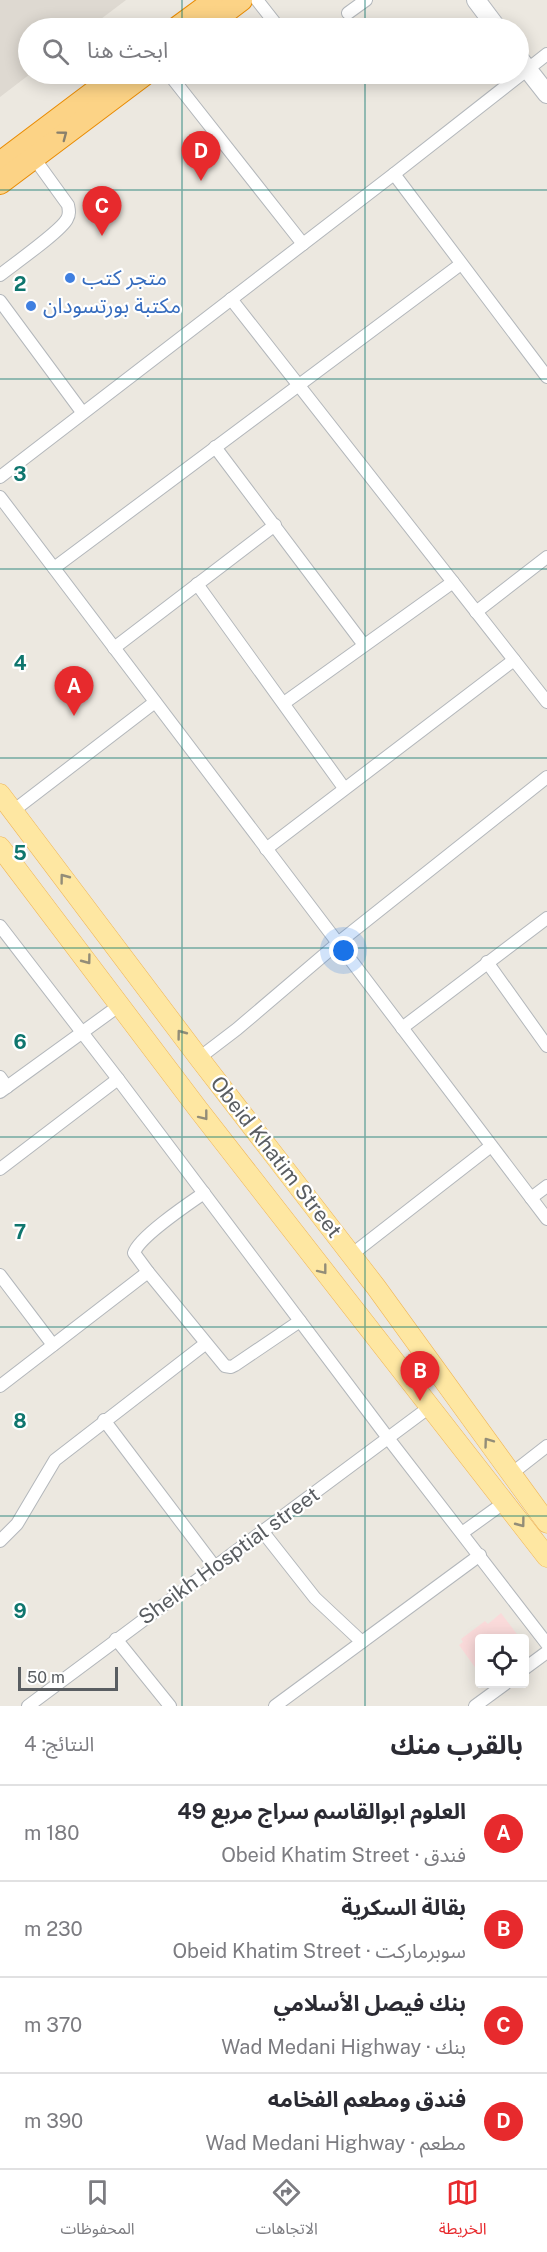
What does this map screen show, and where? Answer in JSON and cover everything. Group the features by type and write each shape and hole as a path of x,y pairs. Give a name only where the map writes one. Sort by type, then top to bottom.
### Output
{"highway":[{"path":"191,18 215,0"},
{"path":"217,18 241,0"},
{"path":"0,163 105,84"},
{"path":"0,183 132,84"}],"main road":[{"name":"Obeid Khatim Street","path":"0,794 199,1058 376,1287 547,1523"},
{"name":"Obeid Khatim Street","path":"0,847 547,1557"},
{"path":"352,1306 376,1287"}],"street":[{"path":"257,0 271,18"},
{"path":"348,13 366,0"},
{"path":"476,0 490,18"},
{"path":"529,60 547,54"},
{"path":"529,70 547,94"},
{"path":"177,84 303,244"},
{"path":"0,477 394,174 498,84"},
{"path":"0,275 67,220 68,205 34,158"},
{"path":"394,174 547,377"},
{"path":"54,568 461,264"},
{"path":"231,299 547,702"},
{"path":"0,300 82,412"},
{"path":"215,447 364,645"},
{"path":"0,497 547,1219"},
{"path":"114,648 275,525"},
{"path":"476,612 547,557"},
{"path":"284,703 453,582"},
{"path":"197,585 344,788"},
{"path":"266,849 514,660"},
{"path":"13,811 155,702"},
{"path":"199,1058 237,1029 338,943 547,777"},
{"path":"402,1028 547,918"},
{"path":"0,926 547,1644"},
{"path":"487,962 547,1046"},
{"path":"2,1085 120,1005"},
{"path":"0,1169 118,1079"},
{"path":"351,1255 491,1146"},
{"path":"531,1198 547,1186"},
{"path":"204,1193 148,1235 135,1248 134,1252 148,1272 225,1366 231,1367 300,1321"},
{"path":"0,1386 148,1272"},
{"path":"0,1275 53,1345"},
{"path":"0,1541 17,1524 55,1460 205,1344"},
{"name":"Sheikh Hosptial street","path":"28,1706 431,1406"},
{"path":"104,1420 215,1567"},
{"path":"511,1474 547,1446"},
{"path":"462,1533 505,1502"},
{"path":"263,1532 315,1598 362,1642"},
{"path":"275,1706 480,1555"},
{"path":"116,1639 170,1706"},
{"path":"529,1666 547,1652"},
{"path":"475,1706 498,1688"}],"shaded area":[{"path":"0,0 126,0 102,18 18,18 18,83 0,97"},
{"path":"501,1613 517,1634 475,1634 475,1667 459,1645 463,1642 461,1639 485,1621 488,1624"}],"place":[{"name":"فندق ومطعم الفخامه","path":"201,181"},
{"name":"بنك فيصل الأسلامي","path":"102,236"},
{"name":"متجر كتب","path":"70,278"},
{"name":"مكتبة بورتسودان","path":"31,306"},
{"name":"العلوم ابوالقاسم سراج مربع 49","path":"74,716"},
{"name":"بقالة السكرية","path":"420,1401"}]}
